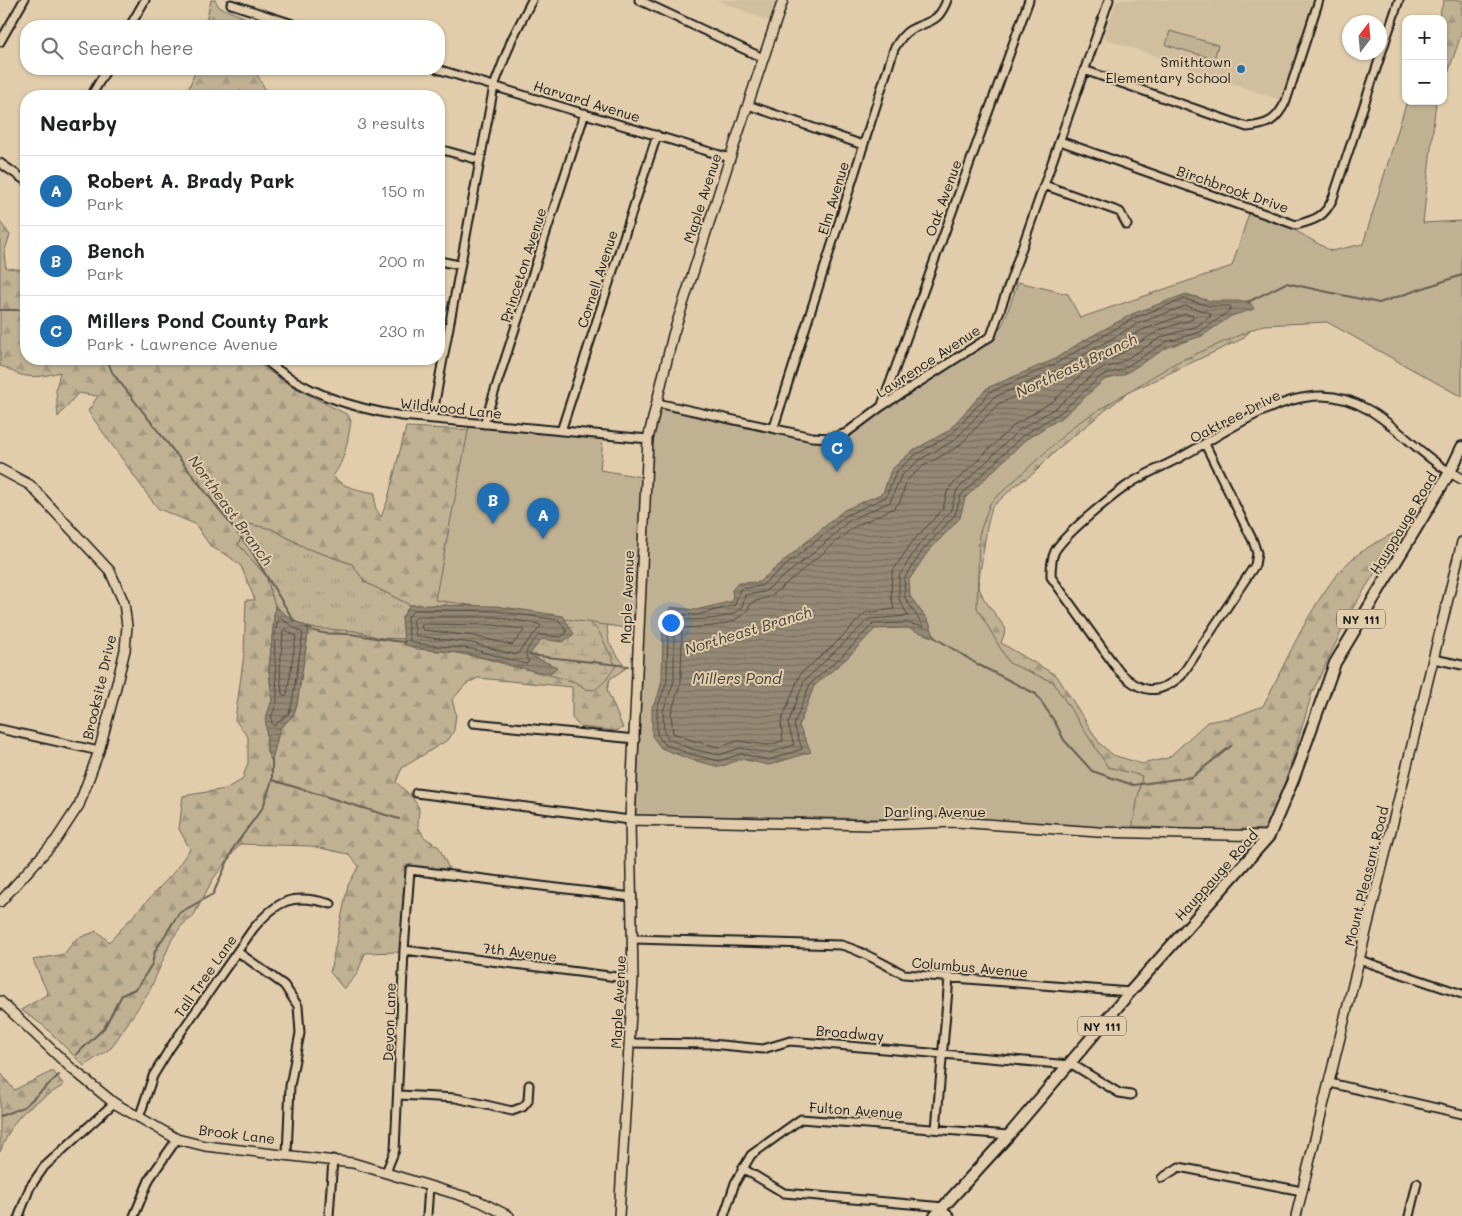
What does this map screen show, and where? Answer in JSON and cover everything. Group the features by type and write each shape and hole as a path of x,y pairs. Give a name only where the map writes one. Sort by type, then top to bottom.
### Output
{"main road":[{"name":"Hauppauge Road","path":"943,1212 1130,992 1269,836 1293,780 1335,662 1450,472 1462,446"}],"street":[{"path":"0,42 24,0"},
{"path":"133,20 145,0"},
{"path":"445,326 459,265 494,86 512,40 532,0"},
{"path":"639,0 763,58"},
{"name":"Maple Avenue","path":"620,1216 634,979 630,820 648,439 673,335 763,58 784,0"},
{"name":"Elm Avenue","path":"774,427 894,48 910,30 923,26 936,18 944,8 947,0"},
{"name":"Oak Avenue","path":"882,406 1029,0"},
{"name":"Lawrence Avenue","path":"657,402 812,436 831,438 846,432 882,406 991,336 1108,0"},
{"path":"1084,70 1247,127 1264,126 1279,114 1286,101 1319,0"},
{"name":"Birchbrook Drive","path":"1060,142 1296,225 1316,220 1328,209 1333,198 1399,0"},
{"path":"231,4 280,20"},
{"name":"Harvard Avenue","path":"445,71 730,158"},
{"path":"94,90 103,75"},
{"path":"748,105 863,145"},
{"name":"Princeton Avenue","path":"484,424 585,113"},
{"name":"Cornell Avenue","path":"561,431 657,135"},
{"path":"445,151 479,160"},
{"path":"0,163 20,177"},
{"path":"1044,185 1120,212 1128,225"},
{"path":"445,262 459,265"},
{"name":"Wildwood Lane","path":"273,365 316,392 342,403 369,411 648,439"},
{"path":"432,418 439,365"},
{"name":"Oaktree Drive","path":"1205,444 1241,515 1257,553 1249,577 1182,675 1168,687 1150,690 1130,682 1118,670 1057,588 1051,577 1054,552 1063,541 1126,486 1268,410 1298,399 1323,396 1355,402 1382,417 1417,450 1450,472"},
{"name":"Brooksite Drive","path":"0,469 30,485 40,494 110,571 119,587 124,603 127,626 125,650 99,751 79,806 56,840 0,902"},
{"path":"1450,472 1462,479"},
{"name":"Mount Pleasant Road","path":"1296,1216 1462,542"},
{"path":"1434,659 1462,665"},
{"path":"473,723 635,739"},
{"path":"0,729 99,751"},
{"path":"416,793 630,820"},
{"name":"Darling Avenue","path":"630,820 873,826 956,822 1098,832 1269,836"},
{"name":"Devon Lane","path":"386,1172 395,1150 399,1095 404,950 410,870 632,896"},
{"name":"Tall Tree Lane","path":"138,1118 154,1076 170,1048 253,929 267,912 280,903 298,898 330,904"},
{"name":"Columbus Avenue","path":"634,939 841,945 863,951 884,965 904,974 1130,992"},
{"name":"7th Avenue","path":"404,950 634,979"},
{"path":"238,952 284,986 298,1006 300,1033 290,1086 287,1154"},
{"path":"1360,960 1462,994"},
{"path":"936,1129 949,978"},
{"name":"Brook Lane","path":"0,1001 71,1068 114,1103 177,1139 205,1146 333,1159 386,1172 479,1201 509,1216"},
{"name":"Broadway","path":"630,1043 711,1044 763,1049 790,1041 1070,1064"},
{"path":"1070,1064 1120,1093 1132,1095"},
{"path":"1330,1083 1462,1114"},
{"path":"399,1095 456,1098 512,1111 523,1107 528,1101 529,1085"},
{"path":"19,1216 30,1187 44,1167 114,1103"},
{"name":"Fulton Avenue","path":"724,1216 742,1168 762,1145 801,1119 1009,1135"},
{"path":"134,1216 150,1178 177,1139"},
{"path":"329,1216 333,1159"},
{"path":"1162,1178 1179,1167 1302,1191"},
{"path":"742,1168 784,1193 943,1212"},
{"path":"1409,1216 1417,1183"},
{"path":"427,1216 429,1186"}],"shaded area":[{"path":"717,0 785,0 776,24"},
{"name":"Smithtown Elementary School","path":"1117,0 1315,0 1280,100 1103,38"}],"green space":[{"path":"211,0 215,0 219,7 251,20 206,20"},
{"path":"1444,0 1462,0 1462,32 1447,76 1447,15 1439,15"},
{"path":"1170,31 1218,45 1214,59 1166,45"},
{"path":"194,75 257,75 265,90 188,90"},
{"path":"1406,105 1436,105 1423,223 1462,221 1462,397 1327,322 1263,325 1175,363 1076,424 990,503 979,535 977,608 1009,663 1053,682 1108,767 1142,776 1132,829 956,820 636,815 652,441 661,408 831,442 847,435 989,340 1003,324 1018,282 1068,294 1080,318 1232,266 1249,213 1291,228 1331,251 1363,244"},
{"path":"0,222 10,235 4,253 6,268 20,269 20,365 260,365 287,383 348,415 351,421 345,450 333,476 347,486 375,493 375,507 381,517 387,502 406,427 472,430 622,611 607,626 609,643 626,668 610,679 607,690 623,728 615,731 580,727 572,718 572,687 478,678 466,684 452,700 456,714 454,730 449,739 402,768 396,782 412,797 419,808 418,826 424,837 439,847 449,869 406,867 401,952 365,953 357,974 344,989 330,972 348,885 359,866 348,854 311,846 240,844 213,879 193,917 182,925 172,939 150,990 111,1048 84,1066 44,1026 21,1010 48,994 33,960 64,954 76,939 97,931 109,942 174,872 190,849 179,829 183,796 225,789 242,780 248,763 248,737 235,720 244,654 246,600 255,600 241,566 227,555 211,547 195,524 159,509 152,501 88,411 98,396 78,393 58,417 56,389 60,372 44,376 23,376 0,366","holes":["249,524 272,529 306,548 352,564 365,582 410,605 496,606 521,669 470,654 417,649 404,644 404,639 380,638 355,631 309,628 297,704 293,716 280,728 271,760 267,752 266,718 272,700 269,670 275,606 266,576 238,544"]},
{"path":"1253,328 1242,339 1127,393 1061,446 1034,473 1016,485 992,507 978,586 984,599 1006,629 1001,643 1057,676 1100,744 1113,755 1142,764 1168,758 1207,722 1234,717 1263,706 1314,608 1339,573 1352,559 1364,550 1402,529 1351,611 1312,693 1288,774 1266,829 1223,831 954,816 660,817 646,816 639,811 911,581 1104,382"},
{"path":"469,427 603,438 600,470 642,477 633,629 435,600"},
{"path":"249,524 272,529 306,548 352,564 365,582 410,605 402,617 404,639 380,638 355,631 316,630 292,620 275,606 266,576 238,544"},
{"path":"583,617 598,630 616,666 606,680 595,690 586,689 575,682 495,660 440,650 468,627"},
{"path":"53,1071 64,1085 24,1111 12,1127 0,1152 0,1072 14,1090"}],"water":[{"name":"Millers Pond","path":"1186,294 1210,301 1249,301 1254,309 1231,316 1202,336 1168,347 1123,375 1104,380 1064,416 1025,440 965,498 960,518 927,553 909,580 910,596 929,622 935,638 907,628 875,629 847,658 814,686 799,726 811,752 769,765 741,759 720,767 689,759 661,748 652,736 652,707 658,696 662,680 663,624 670,607 696,610 733,601 732,590 738,583 759,582 844,510 883,493 891,470 912,451 948,431 987,388 1053,360 1132,314"},
{"path":"410,605 496,606 563,616 574,634 563,642 542,639 529,655 557,667 548,675 492,659 456,652 412,647 404,644 402,617"},
{"path":"275,606 292,620 309,628 297,704 293,716 280,728 272,761 267,752 266,718 272,700 269,670"}],"waterway":[{"name":"Northeast Branch","path":"1248,302 1286,283 1379,303 1462,275"},
{"name":"Northeast Branch","path":"0,310 20,310"},
{"name":"Northeast Branch","path":"109,365 112,372 250,549 294,621"},
{"name":"Northeast Branch","path":"307,628 325,633 350,634 405,642"},
{"path":"934,637 977,664 1036,694 1055,722 1064,740 1092,771 1133,785 1192,777 1231,746"},
{"name":"Northeast Branch","path":"529,655 628,666"},
{"path":"272,760 272,780 399,819"},
{"path":"76,1055 104,1028 122,995 137,988 152,964 155,951 179,913 213,894 234,847 263,807 272,780"},
{"path":"0,1116 24,1107 59,1075"}],"place":[{"name":"Smithtown Elementary School","path":"1241,69"},
{"name":"Millers Pond County Park","path":"837,472"},
{"name":"Bench","path":"493,524"},
{"name":"Robert A. Brady Park","path":"543,539"}]}
